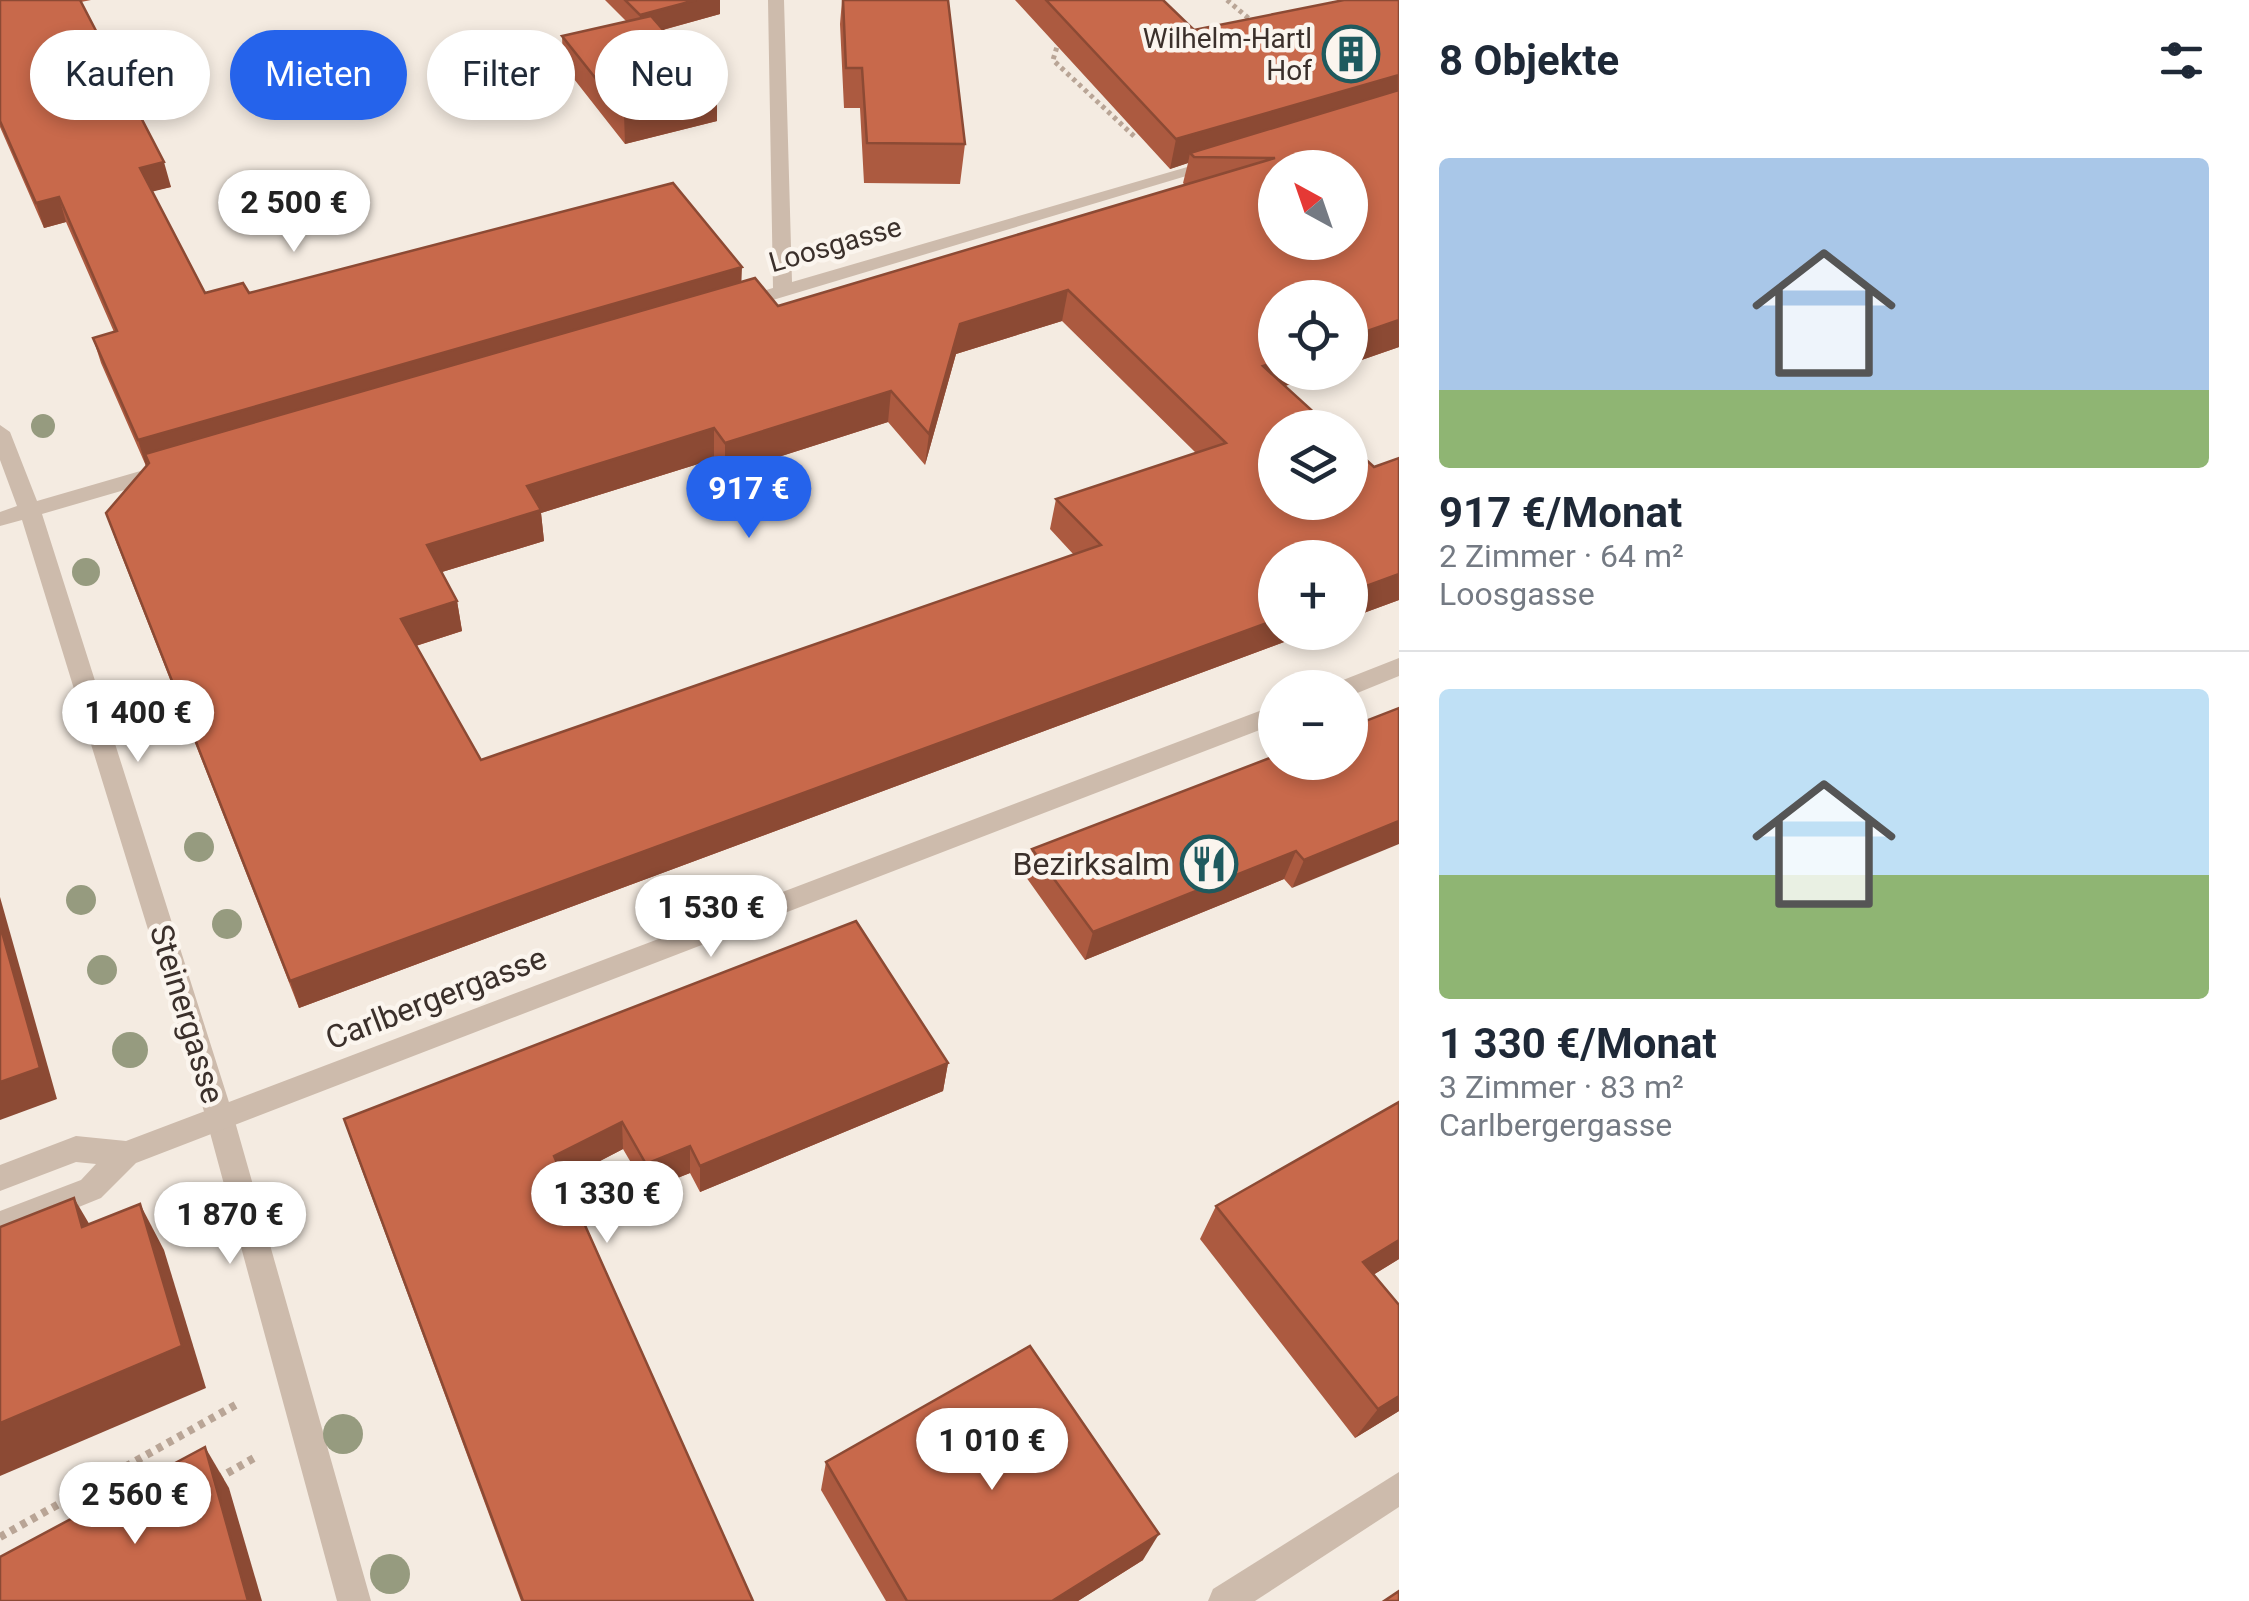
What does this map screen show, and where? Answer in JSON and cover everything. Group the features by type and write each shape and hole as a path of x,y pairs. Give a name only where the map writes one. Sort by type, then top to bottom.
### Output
{"street":[{"path":"776,0 783,291"},
{"name":"Loosgasse","path":"726,307 1229,160"},
{"name":"Steinergasse","path":"0,432 30,510 220,1118 354,1601"},
{"path":"0,519 180,466"},
{"path":"1368,679 1399,667"},
{"name":"Carlbergergasse","path":"0,1225 91,1189 126,1154 1258,721"},
{"name":"Carlbergergasse","path":"0,1178 76,1149 126,1154"},
{"path":"1225,1601 1399,1488"}],"path":[{"path":"1226,0 1254,24"},
{"path":"1059,37 1053,60 1136,138"},
{"path":"205,1486 299,1401"},
{"path":"0,1537 299,1401"}],"building":[{"path":"0,0 80,0 96,30 30,30 30,120 142,120 164,162 140,168 205,293 243,283 249,293 673,183 742,267 138,440 93,338 117,331 59,197 36,203 0,121"},
{"path":"625,0 696,0 640,15"},
{"path":"843,0 948,0 965,144 867,143 862,68 846,68"},
{"path":"1046,0 1163,0 1194,30 1344,0 1399,0 1399,75 1176,139"},
{"path":"651,16 663,30 595,30 595,78 575,52 575,33"},
{"path":"1399,90 1399,320 1368,331 1368,280 1258,280 1258,390 1289,390 1311,410 1258,410 1258,520 1368,520 1368,462 1374,467 1399,458 1399,574 1368,585 1368,540 1258,540 1258,626 290,981 106,513 149,463 145,454 755,278 778,306 1258,163 1258,260 1368,260 1368,150 1258,150 1258,158 1194,157 1190,153","holes":["1068,290 1226,443 1056,499 1101,545 481,760 401,619 457,601 427,545 541,510 527,486 714,428 725,443 891,391 929,434 960,324"]},
{"path":"1399,708 1399,821 1304,860 1296,851 1093,932 1032,849 1258,763 1258,780 1368,780 1368,720"},
{"path":"856,921 948,1063 700,1166 690,1146 646,1164 622,1122 554,1156 753,1601 523,1601 344,1119"},
{"path":"0,925 40,1068 0,1082"},
{"path":"1399,1102 1399,1240 1363,1262 1399,1305 1399,1396 1378,1409 1216,1206"},
{"path":"74,1198 82,1227 140,1204 182,1346 0,1423 0,1227"},
{"path":"1030,1346 1159,1534 1052,1601 907,1601 826,1462"},
{"path":"205,1447 248,1601 0,1601 0,1557"},
{"path":"1399,1591 1399,1601 1384,1601"}],"place":[{"name":"Wilhelm-Hartl Hof","path":"1351,54"},
{"name":"Bezirksalm","path":"1209,864"}]}
